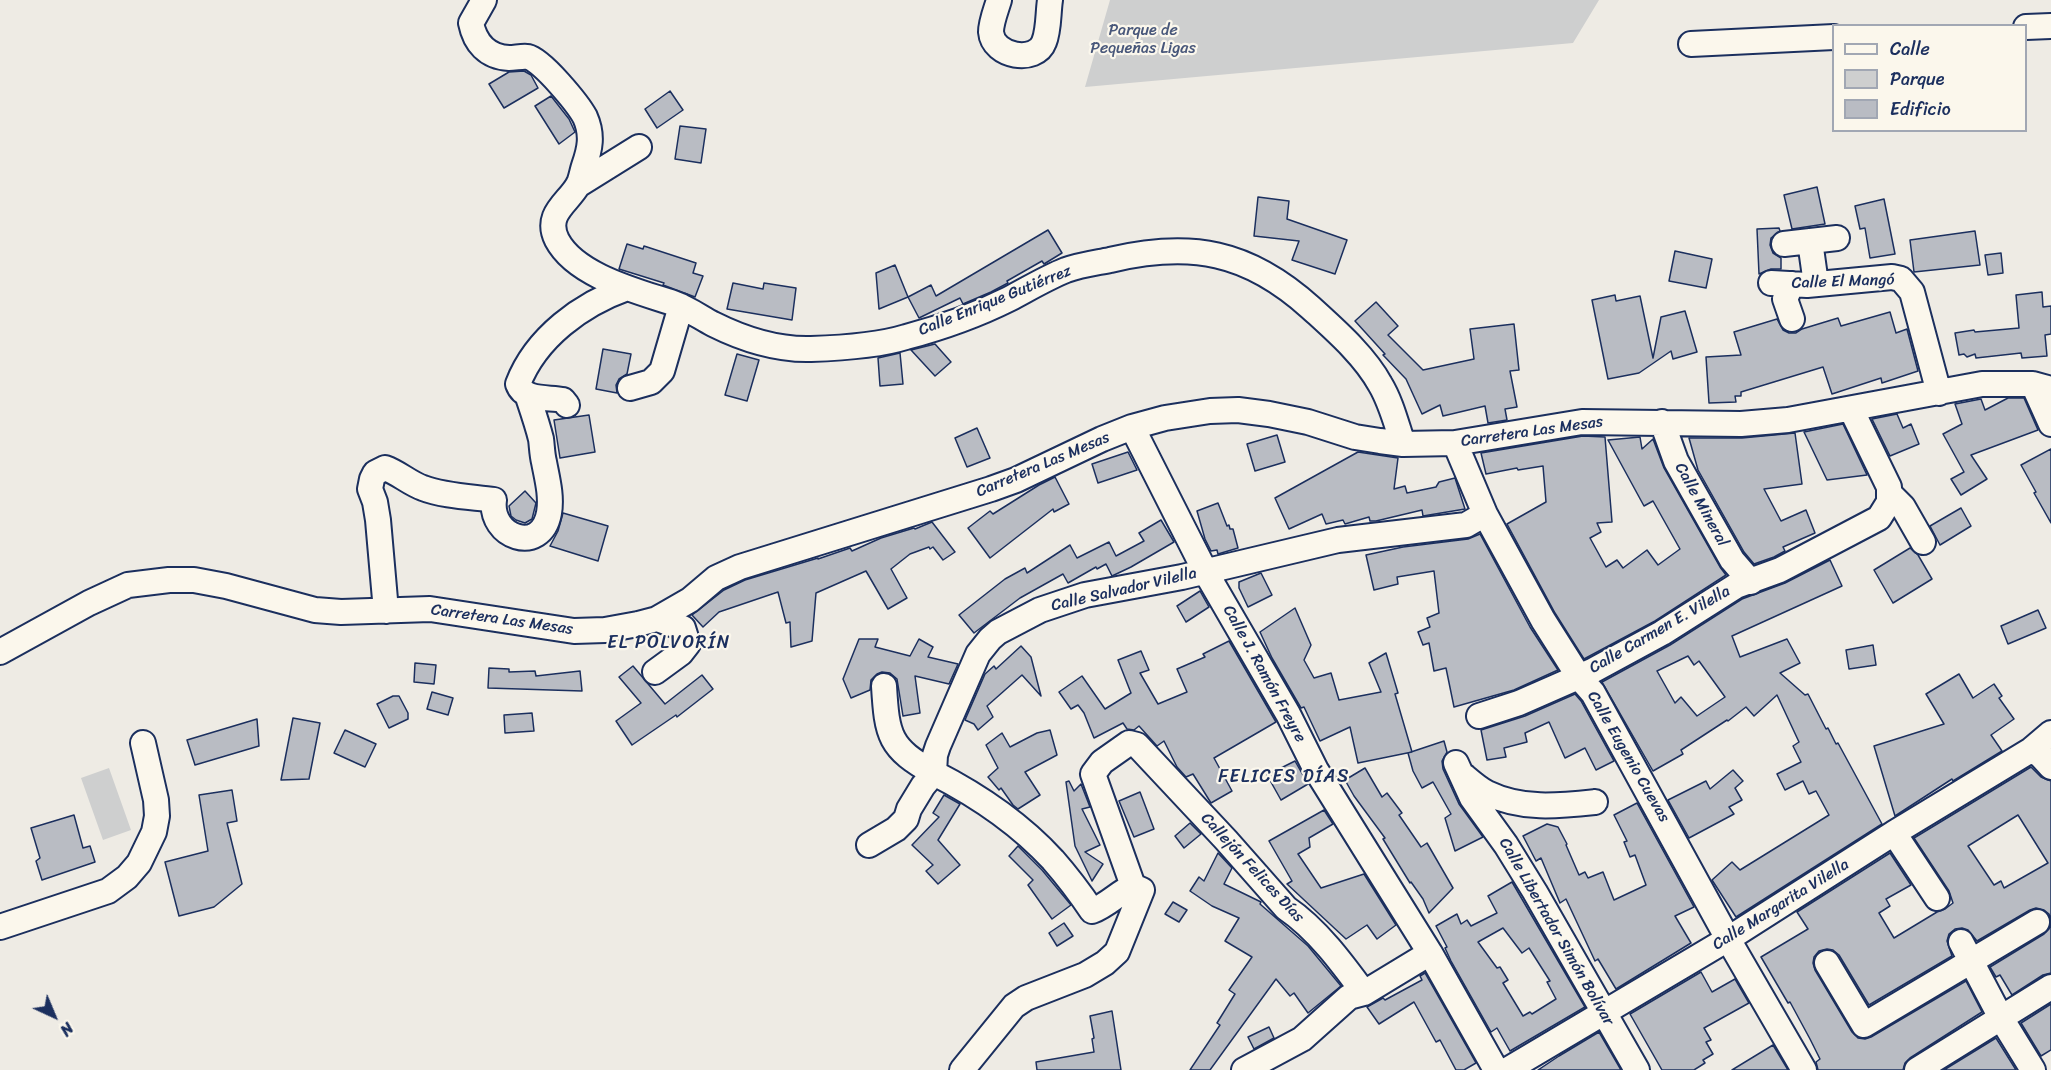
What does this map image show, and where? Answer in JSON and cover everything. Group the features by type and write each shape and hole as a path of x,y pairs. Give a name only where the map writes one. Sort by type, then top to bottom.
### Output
{"street":[{"name":"Calle Enrique Gutiérrez","path":"484,0 471,23 474,37 482,47 493,56 530,57 550,72 584,116 591,137 590,147 578,185 557,210 554,226 556,239 567,254 582,267 627,288 681,306 741,338 786,348 811,349 883,343 908,337 1008,299 1068,269 1141,252 1198,251 1221,255 1244,264 1295,293 1353,349 1380,382 1390,403 1403,444"},
{"path":"999,0 991,31 994,45 1004,52 1025,55 1039,50 1044,42 1050,0"},
{"path":"2027,27 2051,26"},
{"path":"1691,44 1832,37"},
{"path":"578,185 639,147"},
{"path":"1784,244 1837,238"},
{"path":"1792,319 1785,299 1810,241"},
{"name":"Calle El Mangó","path":"1793,284 1892,277 1901,279 1912,292 1939,393"},
{"path":"567,405 563,400 527,394 520,389 518,384 544,341 558,328 602,297 627,288"},
{"path":"630,388 651,382 662,371 681,306"},
{"name":"Carretera Las Mesas","path":"0,652 89,603 128,585 169,580 194,580 226,586 315,610 430,609 574,631 605,630 638,624 657,619 690,600 716,579 740,567 991,489 1132,427 1165,418 1210,411 1238,410 1269,414 1308,422 1355,437 1403,444 1455,443 1582,422 1741,424 1788,420 1982,384 2042,387"},
{"path":"2042,387 2051,424"},
{"path":"386,611 378,520 370,489 375,473 385,468 397,472 406,480 425,489 494,500 493,510 502,527 515,537 523,539 534,536 546,522 549,513 549,486 541,442 527,394"},
{"path":"1851,409 1886,480 1890,494 1903,507 1923,542"},
{"name":"Calle Mineral","path":"1662,422 1676,461 1732,560 1751,582"},
{"name":"Calle J. Ramón Freyre","path":"1132,427 1205,571 1288,714 1316,770 1505,1070"},
{"name":"Calle Eugenio Cuevas","path":"1455,443 1485,514 1543,620 1593,693 1728,939 1804,1070"},
{"name":"Calle Carmen E. Vilella","path":"1479,716 1518,703 1580,677 1662,633 1736,586 1780,570 1879,518 1886,510 1890,494"},
{"name":"Calle Salvador Vilella","path":"934,773 938,746 972,665 984,646 998,632 1014,622 1061,602 1338,540 1466,525 1485,514"},
{"path":"655,672 688,644 683,627 657,619"},
{"path":"884,686 885,711 895,743 904,754 1002,815 1052,859 1092,911 1106,906 1123,891 1138,888 1117,952 1105,963 1085,975 1026,998 1014,1006 962,1070"},
{"name":"Calle Margarita Vilella","path":"1505,1070 1728,939 1894,833 2031,750 2051,733"},
{"path":"0,927 108,891 127,877 139,863 154,831 157,816 156,800 143,743"},
{"name":"Callejón Felices Días","path":"1138,888 1093,774 1102,762 1129,743 1137,745 1286,908 1296,914 1326,946 1364,993"},
{"path":"2031,750 2040,755 2051,767"},
{"name":"Calle Libertador Simón Bolívar","path":"1595,802 1545,807 1513,803 1485,793 1458,767 1472,798 1506,845 1535,892 1637,1070"},
{"path":"869,845 896,829 906,819 922,786 934,773"},
{"path":"1894,833 1937,898"},
{"path":"1827,963 1863,1025 1969,958 2037,922"},
{"path":"1248,1068 1302,1039 1349,997 1364,993 1430,953"},
{"path":"1969,958 2032,1070"},
{"path":"1917,1070 2051,987"}],"green space":[{"name":"Parque de Pequeñas Ligas","path":"1110,0 1599,0 1573,43 1085,87"},
{"path":"109,768 131,830 103,840 81,778"}],"building":[{"path":"524,71 531,75 538,88 504,108 489,84 509,72"},
{"path":"670,91 683,110 657,128 645,109"},
{"path":"551,96 569,119 575,132 559,144 535,106"},
{"path":"680,126 706,129 701,163 675,159"},
{"path":"1817,187 1825,224 1792,229 1784,195"},
{"path":"1258,197 1289,201 1287,219 1347,240 1335,274 1292,260 1299,241 1254,236"},
{"path":"1884,199 1895,254 1870,258 1865,228 1860,229 1855,206"},
{"path":"1779,228 1780,231 1771,238 1770,245 1773,253 1781,258 1781,269 1771,269 1759,274 1757,229"},
{"path":"1048,230 1062,253 1044,264 1042,261 991,292 963,304 960,298 919,318 908,297 931,285 936,296"},
{"path":"1975,231 1980,265 1914,272 1910,240"},
{"path":"627,244 643,249 644,246 696,263 693,273 703,276 695,297 663,285 664,283 619,269"},
{"path":"1675,251 1712,259 1706,288 1669,281"},
{"path":"2001,253 2003,273 1988,275 1985,255"},
{"path":"895,265 908,297 879,309 876,273"},
{"path":"733,283 763,289 764,283 796,288 792,320 727,309"},
{"path":"2042,292 2043,307 2051,306 2051,334 2045,335 2047,356 2022,358 2021,353 1976,358 1975,354 1967,357 1964,354 1959,355 1955,333 2019,328 2016,295"},
{"path":"1615,295 1616,301 1640,296 1653,358 1661,317 1685,311 1697,352 1673,359 1671,351 1639,373 1608,379 1592,300"},
{"path":"1376,302 1398,326 1388,335 1423,370 1474,359 1470,329 1514,324 1519,370 1510,371 1517,407 1505,409 1507,420 1488,423 1485,406 1443,416 1440,405 1422,414 1406,379 1355,321"},
{"path":"1890,312 1896,333 1907,329 1918,371 1882,383 1881,378 1832,394 1823,367 1741,392 1741,396 1735,396 1736,402 1709,403 1706,357 1741,355 1734,332 1777,319 1783,330 1796,333 1838,318 1841,326"},
{"path":"935,344 951,362 935,376 911,350"},
{"path":"603,349 631,354 627,374 619,379 616,385 617,393 596,389"},
{"path":"900,353 903,384 880,386 878,358"},
{"path":"737,354 759,360 747,401 725,395"},
{"path":"2008,398 2024,398 2038,430 1971,455 1987,479 1961,495 1951,479 1964,472 1943,434 1962,424 1955,404 1981,399 1985,410"},
{"path":"1897,414 1903,428 1911,424 1919,444 1890,456 1872,419"},
{"path":"589,415 595,452 560,458 554,420"},
{"path":"1843,424 1867,475 1827,480 1804,432"},
{"path":"977,428 990,458 967,467 955,438"},
{"path":"1795,433 1802,484 1764,489 1781,521 1806,510 1815,533 1783,547 1785,551 1774,557 1754,564 1744,552 1698,470 1689,438 1742,438"},
{"path":"1277,435 1285,462 1255,471 1247,444"},
{"path":"1583,436 1605,437 1612,522 1597,523 1601,532 1590,538 1606,567 1617,560 1623,568 1647,550 1658,565 1680,549 1653,501 1644,506 1608,440 1640,437 1642,449 1653,439 1664,468 1726,575 1655,621 1584,659 1555,613 1507,524 1546,502 1543,466 1486,474 1481,453"},
{"path":"2051,449 2051,523 2021,465"},
{"path":"1128,452 1137,470 1098,483 1092,464"},
{"path":"1358,452 1398,458 1394,489 1405,486 1407,493 1436,487 1439,482 1455,478 1465,509 1423,516 1422,510 1376,521 1370,521 1369,517 1345,524 1343,520 1326,524 1322,514 1289,529 1275,498"},
{"path":"1055,477 1069,504 1054,512 1053,509 990,558 968,528 990,511 993,514"},
{"path":"525,491 536,503 532,519 525,523 511,516 509,506"},
{"path":"1218,503 1227,526 1233,529 1238,548 1218,554 1217,550 1211,551 1205,539 1197,511"},
{"path":"1961,508 1971,526 1940,545 1930,526"},
{"path":"563,513 608,526 598,561 550,546 558,531"},
{"path":"1161,520 1174,542 1112,576 1106,564 1068,583 1063,574 1020,598 974,633 959,615 1005,579 1025,568 1027,573 1070,545 1077,558 1109,542 1116,556 1144,541 1139,533"},
{"path":"932,522 955,552 943,560 933,547 930,549 929,547 910,554 891,569 907,598 888,609 866,571 816,593 812,641 791,647 790,622 786,623 778,592 719,612 703,627 692,615 724,590 745,580 850,548 852,551 881,538"},
{"path":"1480,534 1530,627 1558,670 1514,690 1454,707 1446,668 1434,671 1429,643 1423,645 1418,632 1430,627 1427,618 1439,613 1434,571 1397,577 1398,584 1374,590 1366,555 1403,547 1468,539"},
{"path":"1910,548 1918,555 1932,579 1893,603 1874,570"},
{"path":"1830,560 1842,586 1732,636 1740,657 1787,639 1800,663 1780,673 1805,695 1808,694 1826,729 1828,728 1836,744 1838,743 1882,824 1736,917 1712,880 1732,862 1740,870 1829,815 1816,791 1809,794 1803,781 1785,790 1777,774 1801,762 1793,746 1799,742 1777,695 1754,716 1746,707 1681,750 1683,754 1653,771 1602,682 1670,645 1742,599 1785,583","holes":["1688,656 1694,665 1699,661 1725,697 1697,716 1681,697 1675,703 1657,671"]},
{"path":"1261,573 1272,595 1248,607 1239,588 1239,582"},
{"path":"1200,591 1209,607 1186,622 1177,606"},
{"path":"1295,608 1311,645 1304,660 1314,678 1331,673 1339,700 1381,692 1369,663 1386,653 1412,752 1358,763 1350,727 1320,741 1304,707 1301,708 1260,632"},
{"path":"2038,610 2046,628 2008,644 2001,626"},
{"path":"859,639 878,639 875,647 910,656 919,639 933,647 928,657 958,664 949,684 915,676 920,713 903,716 897,679 890,673 877,674 871,680 870,690 851,698 843,679"},
{"path":"1229,641 1276,722 1214,758 1232,791 1211,803 1193,774 1186,777 1177,767 1164,741 1157,746 1139,726 1134,730 1127,729 1123,723 1094,738 1084,713 1078,705 1071,709 1059,692 1082,676 1105,709 1131,693 1118,660 1141,651 1149,670 1140,673 1158,704 1187,692 1177,669 1205,657 1203,654"},
{"path":"1873,645 1876,665 1849,669 1846,650"},
{"path":"1021,646 1031,657 1041,696 1022,675 987,706 993,717 978,730 974,724 965,720 985,674 994,666 996,669"},
{"path":"415,663 436,665 434,684 414,682"},
{"path":"633,666 665,704 702,675 713,689 677,717 676,715 632,745 616,721 641,703 619,677"},
{"path":"489,668 509,669 509,672 535,671 536,676 580,671 582,691 488,688"},
{"path":"1959,674 1973,698 1994,684 2002,696 1999,698 2014,719 1991,735 2002,751 1953,781 1952,779 1895,816 1874,746 1944,724 1926,694"},
{"path":"432,692 453,698 448,715 427,709"},
{"path":"1575,694 1614,761 1596,770 1585,748 1565,758 1549,722 1525,733 1527,742 1504,748 1506,757 1487,760 1481,730 1525,716"},
{"path":"393,696 399,696 408,713 408,719 389,728 377,704"},
{"path":"532,713 534,731 505,733 504,715"},
{"path":"293,718 320,723 309,779 281,780"},
{"path":"257,719 259,746 195,765 187,740"},
{"path":"345,730 376,744 365,767 334,753"},
{"path":"1050,730 1057,755 1025,772 1040,795 1018,809 1001,788 999,790 988,777 998,768 986,745 1002,733 1010,747 1037,733"},
{"path":"1444,741 1447,752 1442,761 1443,769 1459,804 1483,837 1455,851 1445,818 1451,814 1433,782 1422,788 1413,771 1408,753"},
{"path":"1295,761 1308,784 1281,800 1267,775"},
{"path":"2031,767 2041,777 2051,781 2051,921 2049,914 2036,908 1977,941 1968,930 1955,929 1949,934 1947,941 1952,956 1869,1005 1839,955 1833,950 1819,951 1814,957 1815,970 1852,1032 1858,1038 1871,1037 1966,981 1982,1012 1910,1058 1903,1070 1818,1070 1816,1062 1820,1059 1810,1039 1790,1002 1788,1003 1761,957 1808,929 1797,912 1890,853 1911,885 1886,899 1890,906 1879,913 1894,938 1953,903 1949,891 1914,838","holes":["2018,815 2048,863 2004,888 2001,881 1994,885 1968,846"]},
{"path":"1365,768 1382,797 1387,793 1402,813 1399,815 1421,847 1427,843 1453,888 1429,913 1423,899 1410,883 1383,839 1385,838 1345,780"},
{"path":"1733,770 1743,781 1735,788 1742,800 1729,807 1734,814 1689,838 1668,800 1706,781 1710,789"},
{"path":"1069,781 1074,791 1081,784 1090,807 1082,809 1100,845 1085,852 1103,864 1092,881 1075,846 1066,782"},
{"path":"232,790 237,821 227,823 242,884 214,907 179,916 165,862 208,851 199,795"},
{"path":"1140,792 1154,829 1134,837 1119,801"},
{"path":"944,795 960,804 938,840 960,865 938,884 926,871 933,865 912,845 939,817 933,813"},
{"path":"1637,803 1694,907 1675,916 1691,943 1616,989 1598,959 1595,961 1566,899 1560,903 1541,858 1536,861 1523,836 1547,824 1558,827 1579,875 1585,872 1588,878 1603,872 1614,900 1646,885 1635,855 1630,857 1624,842 1627,841 1614,815"},
{"path":"1324,810 1333,824 1309,838 1310,847 1298,854 1321,888 1364,874 1396,925 1377,939 1367,925 1346,939 1287,884 1292,881 1269,841"},
{"path":"74,815 83,848 90,846 95,862 42,880 36,861 40,858 31,828"},
{"path":"1190,823 1201,834 1184,848 1175,836"},
{"path":"1018,846 1042,870 1071,905 1052,919 1028,885 1033,880 1009,856"},
{"path":"1218,853 1232,868 1224,884 1261,902 1260,904 1308,946 1341,986 1308,1013 1294,993 1290,996 1276,979 1210,1070 1190,1070 1220,1025 1217,1023 1235,994 1229,990 1252,957 1225,941 1239,918 1212,906 1190,891 1199,877 1204,881"},
{"path":"1512,882 1585,1007 1510,1051 1497,1028 1491,1032 1451,961 1445,948 1447,947 1436,926 1457,914 1461,924 1467,920 1471,926 1497,913 1488,896","holes":["1503,928 1522,953 1529,948 1550,981 1547,982 1556,999 1532,1014 1530,1012 1523,1016 1503,983 1508,980 1478,942"]},
{"path":"1173,902 1187,910 1179,922 1165,914"},
{"path":"1064,923 1073,936 1057,946 1049,933"},
{"path":"2051,923 2051,973 2043,975 2012,995 2000,975 1996,977 1990,967 2044,934"},
{"path":"1701,972 1712,992 1735,979 1749,1003 1704,1028 1711,1040 1706,1042 1713,1054 1703,1060 1705,1063 1694,1070 1662,1070 1630,1014"},
{"path":"1425,973 1476,1063 1464,1070 1456,1070 1440,1040 1436,1042 1414,1002 1379,1024 1367,1007 1422,980 1420,976"},
{"path":"2051,1004 2051,1050 2041,1056 2021,1023"},
{"path":"1112,1011 1121,1070 1037,1070 1036,1062 1094,1052 1090,1016"},
{"path":"1269,1027 1274,1038 1254,1049 1248,1037"},
{"path":"1599,1032 1621,1070 1538,1070 1559,1056"},
{"path":"1996,1038 2016,1070 1944,1070"},
{"path":"1773,1045 1788,1070 1732,1070"}],"district":[{"name":"EL POLVORÍN","path":"669,643"},
{"name":"FELICES DÍAS","path":"1284,777"}]}
